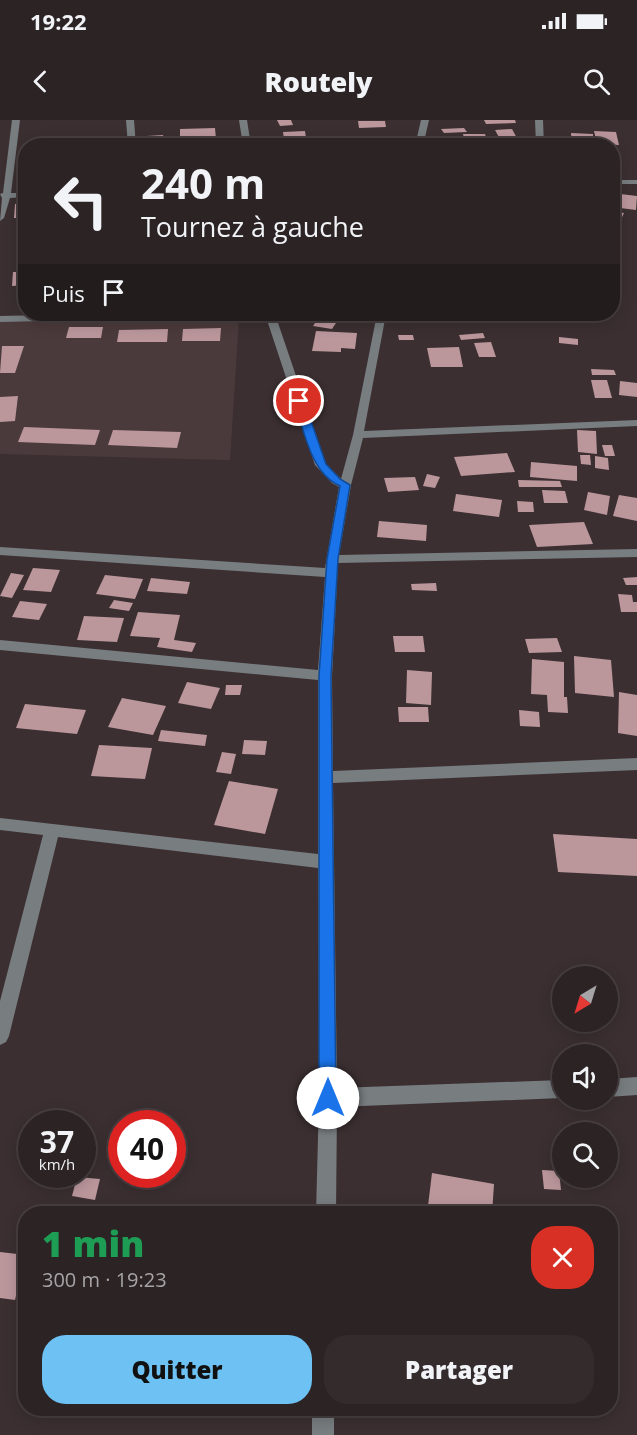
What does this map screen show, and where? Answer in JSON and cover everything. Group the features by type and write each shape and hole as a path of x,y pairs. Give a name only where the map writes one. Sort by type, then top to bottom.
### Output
{"street":[{"path":"0,218 16,120"},
{"path":"130,120 131,138"},
{"path":"243,120 246,138"},
{"path":"421,138 425,120"},
{"path":"539,120 540,138"},
{"path":"620,182 637,182"},
{"path":"3,196 18,195"},
{"path":"0,319 18,318"},
{"path":"272,321 321,465 336,481 345,485"},
{"path":"326,1206 328,1098 325,676 332,566 345,485 358,435 380,321"},
{"path":"358,435 637,423"},
{"path":"0,551 332,566 637,553"},
{"path":"0,645 325,676"},
{"path":"326,777 637,764"},
{"path":"0,824 327,862"},
{"path":"0,1036 52,830"},
{"path":"618,1087 637,1086"},
{"path":"328,1098 552,1089"},
{"path":"323,1416 323,1435"}],"shaded area":[{"path":"239,321 230,460 0,454 0,322"}],"building":[{"path":"277,120 291,120 293,125 280,126"},
{"path":"484,120 515,120 516,123 486,124"},
{"path":"358,121 385,121 386,127 359,128"},
{"path":"215,128 216,138 180,138 180,129"},
{"path":"464,128 467,132 444,133 441,129"},
{"path":"512,129 517,138 499,138 495,130"},
{"path":"305,131 306,138 284,138 283,132"},
{"path":"594,131 616,132 617,138 596,138"},
{"path":"571,133 593,134 593,138 571,138"},
{"path":"463,134 485,134 486,138 464,138"},
{"path":"163,135 164,138 147,138 146,136"},
{"path":"620,194 637,196 636,210 620,208"},
{"path":"15,204 18,204 18,218 14,218"},
{"path":"13,272 18,272 18,286 12,286"},
{"path":"316,321 336,323 332,329 313,326"},
{"path":"69,327 103,327 101,338 66,338"},
{"path":"221,328 220,341 182,341 183,329"},
{"path":"168,329 167,342 117,342 119,330"},
{"path":"316,331 357,333 355,349 341,348 341,352 312,351"},
{"path":"483,333 485,338 461,340 459,335"},
{"path":"398,335 413,335 414,340 399,340"},
{"path":"559,337 578,339 578,345 559,343"},
{"path":"491,342 496,357 479,357 474,343"},
{"path":"2,346 24,346 15,373 0,373"},
{"path":"459,347 463,367 431,367 427,348"},
{"path":"591,369 614,370 616,375 592,375"},
{"path":"591,380 607,380 612,398 595,398"},
{"path":"620,381 637,383 637,397 619,395"},
{"path":"18,396 15,421 0,422 0,397"},
{"path":"24,427 100,430 95,445 18,442"},
{"path":"113,430 181,432 177,448 108,445"},
{"path":"577,430 596,431 597,454 578,452"},
{"path":"602,445 612,445 615,456 605,456"},
{"path":"507,453 515,472 461,476 454,457"},
{"path":"580,455 590,455 591,465 581,464"},
{"path":"595,456 608,458 609,470 595,468"},
{"path":"531,462 577,466 577,481 530,477"},
{"path":"427,474 440,477 435,488 423,486"},
{"path":"415,477 419,490 388,492 384,478"},
{"path":"518,480 560,481 562,487 519,487"},
{"path":"542,490 565,491 568,503 544,503"},
{"path":"588,492 610,496 607,515 584,510"},
{"path":"456,494 502,500 499,517 453,511"},
{"path":"619,495 637,498 637,521 613,516"},
{"path":"517,501 533,502 534,512 518,512"},
{"path":"379,521 427,525 426,541 377,537"},
{"path":"584,522 593,544 537,547 529,525"},
{"path":"33,568 60,570 51,592 23,590"},
{"path":"11,573 24,575 12,598 0,596"},
{"path":"105,575 143,579 135,599 96,594"},
{"path":"637,577 637,585 626,585 623,578"},
{"path":"151,578 190,582 187,594 147,591"},
{"path":"436,583 437,591 412,590 411,584"},
{"path":"618,594 632,595 633,602 637,602 637,612 621,612"},
{"path":"114,600 133,603 129,611 109,608"},
{"path":"20,601 47,604 39,620 12,617"},
{"path":"138,612 180,615 174,640 196,643 192,652 157,647 160,638 130,636"},
{"path":"84,616 124,618 117,642 77,640"},
{"path":"393,636 423,636 425,652 395,652"},
{"path":"557,638 562,652 529,653 525,639"},
{"path":"574,656 611,660 614,697 575,693"},
{"path":"532,659 564,662 564,697 567,697 568,713 548,712 547,695 531,694"},
{"path":"407,670 432,672 431,705 406,703"},
{"path":"187,682 220,688 211,709 178,703"},
{"path":"226,685 242,685 240,695 225,695"},
{"path":"619,692 637,695 637,736 618,733"},
{"path":"122,698 166,706 153,735 108,727"},
{"path":"25,704 86,710 77,734 16,728"},
{"path":"398,707 428,707 429,722 399,722"},
{"path":"519,710 539,712 540,727 520,726"},
{"path":"161,730 207,735 205,746 158,741"},
{"path":"244,740 267,741 265,755 242,754"},
{"path":"99,745 152,748 145,779 91,776"},
{"path":"222,752 236,754 231,774 216,772"},
{"path":"229,781 278,789 265,834 214,825"},
{"path":"553,834 637,839 637,876 558,872"},
{"path":"542,1170 552,1171 552,1188 561,1188 561,1190 544,1189"},
{"path":"432,1173 494,1184 493,1206 428,1206"},
{"path":"96,1179 100,1179 95,1200 72,1196 74,1188 96,1188"},
{"path":"0,1252 18,1254 18,1288 15,1300 0,1298"}],"route":[{"path":"299,401 321,465 336,481 345,485 332,559 325,676 328,1098"}]}
